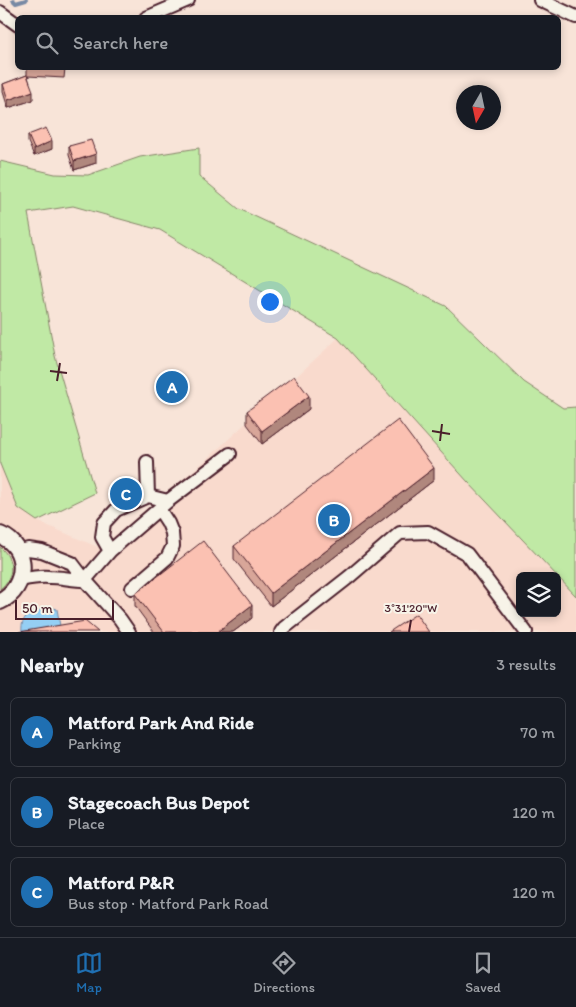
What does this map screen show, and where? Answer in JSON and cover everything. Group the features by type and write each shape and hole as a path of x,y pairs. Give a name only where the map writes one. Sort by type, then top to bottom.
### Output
{"main road":[{"path":"1,534 19,552 22,568 20,580 2,604"}],"street":[{"path":"153,15 188,0"},
{"path":"540,0 576,17"},
{"path":"0,12 15,23"},
{"path":"20,580 49,577 85,580 110,551 168,502 230,454"},
{"path":"148,462 148,496"},
{"path":"110,551 102,536 104,522 116,510 148,496 168,502"},
{"path":"132,588 167,558 173,546 172,533 168,523 168,502"},
{"path":"281,632 349,578 400,533 428,532 467,554 526,632"},
{"path":"19,552 28,548 50,553 72,563 120,619 128,632"}],"shaded area":[{"path":"338,338 468,482 553,572 516,572 516,617 561,617 561,580 576,596 576,632 0,632 0,464 18,508 37,521 100,548 206,460"}],"green space":[{"path":"199,148 199,176 239,209 446,306 524,382 563,408 576,407 576,596 561,580 561,572 553,572 468,482 338,338 160,230 73,206 28,213 55,356 95,493 37,521 18,508 0,464 0,161 55,174 88,175 140,157"},
{"path":"0,547 8,557 11,568 8,579 0,589"}],"water":[{"path":"51,607 57,609 60,626 22,632 23,620 26,617 34,611"}],"building":[{"path":"27,75 33,91 8,100 3,84"},
{"path":"46,128 52,141 34,149 28,135"},
{"path":"91,140 96,154 74,161 69,146"},
{"path":"294,376 309,396 262,431 247,411"},
{"path":"398,420 434,468 271,593 234,546"},
{"path":"203,541 252,605 217,632 164,632 135,594"},
{"path":"416,614 429,632 389,632"},
{"path":"85,621 98,632 19,632"}],"waterway":[{"path":"13,0 16,3 26,0"}],"place":[{"name":"Matford Park And Ride","path":"172,387"},
{"name":"Matford P&R","path":"126,494"},
{"name":"Stagecoach Bus Depot","path":"334,520"}]}
